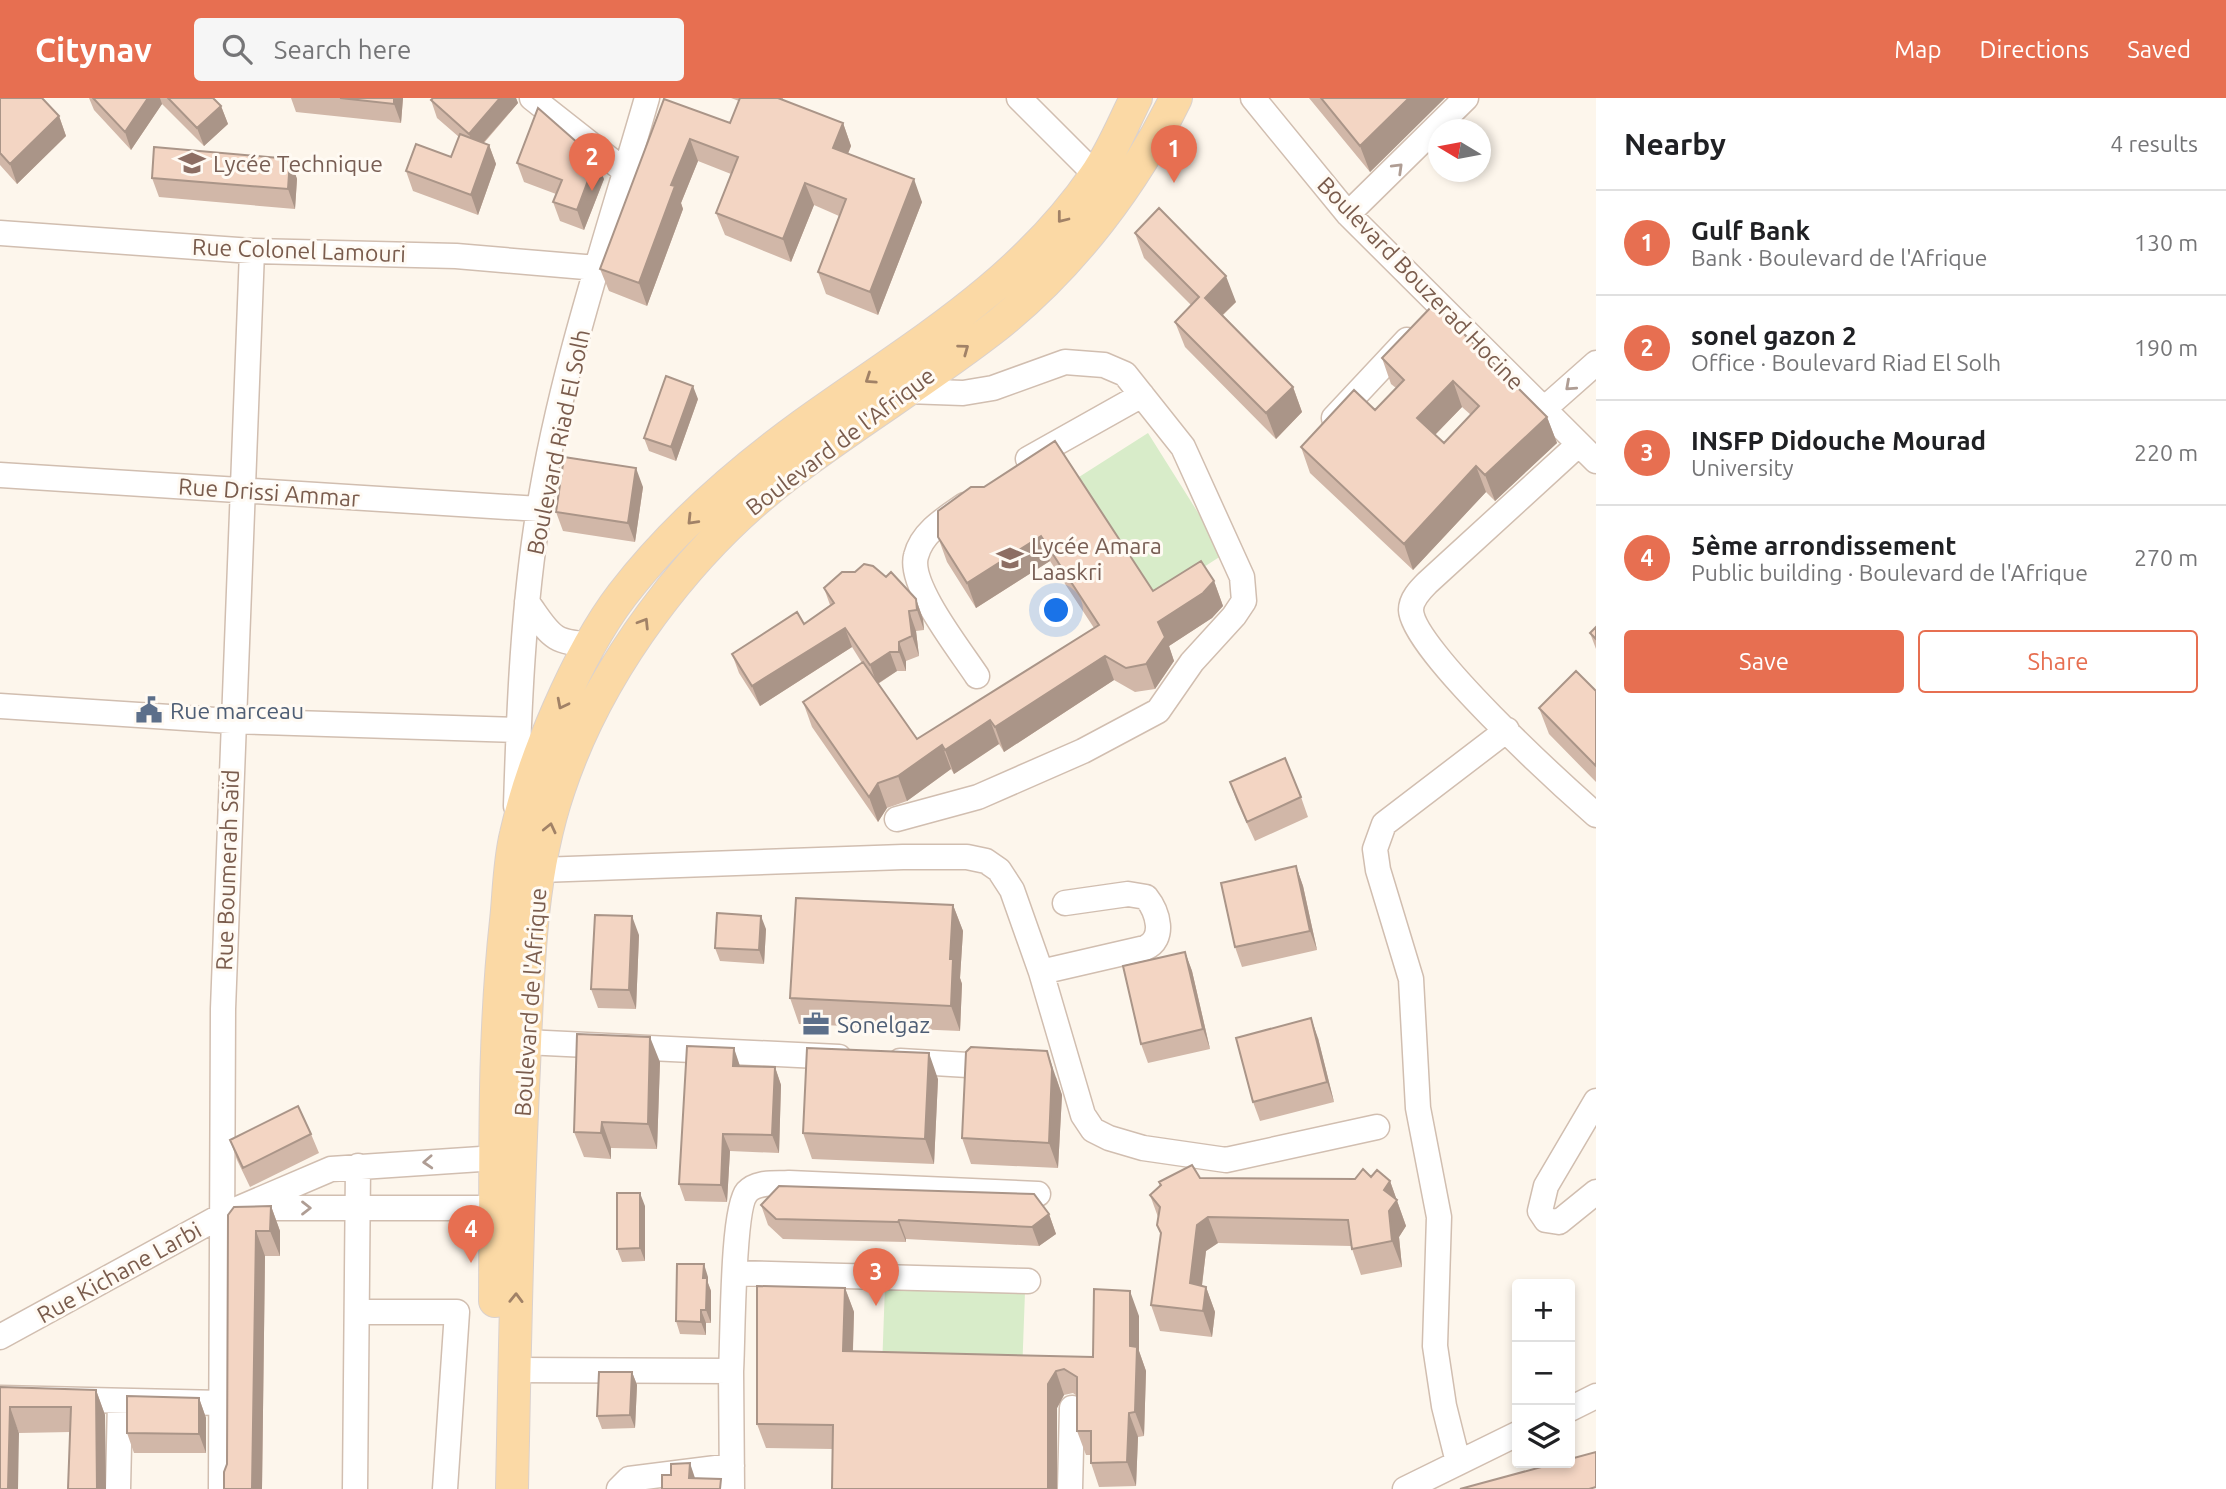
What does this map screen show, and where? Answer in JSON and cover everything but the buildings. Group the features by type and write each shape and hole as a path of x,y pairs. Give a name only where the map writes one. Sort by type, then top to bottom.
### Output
{"main road":[{"name":"Boulevard de l'Afrique","path":"493,1489 497,998 515,836 548,733 593,644 622,596 727,483 802,426 946,327 1004,281 1049,234 1096,175 1136,98"},
{"name":"Boulevard de l'Afrique","path":"512,1489 529,955 540,870 558,789 598,701 649,614 714,538 787,474 999,324 1057,272 1147,154 1176,98"}],"street":[{"path":"532,98 626,172"},
{"name":"Boulevard Riad El Solh","path":"515,836 518,730 527,602 539,509 561,406 597,268 647,98"},
{"path":"1019,98 1096,175"},
{"name":"Boulevard Bouzerad Hocine","path":"1253,98 1348,214 1588,453"},
{"path":"1348,214 1466,98"},
{"name":"Rue Colonel Lamouri","path":"0,233 252,251 456,256 597,268"},
{"name":"Rue Boumerah Saïd","path":"221,1489 230,1212 223,1009 231,721 252,251"},
{"path":"1321,431 1439,306"},
{"path":"898,818 978,797 1083,751 1158,711 1192,662 1234,616 1244,601 1242,577 1183,447 1125,374 1104,365 1065,362 993,388 963,393 907,391"},
{"path":"1544,409 1596,363"},
{"path":"1010,472 1032,456 1142,395"},
{"path":"1588,453 1427,583 1415,597 1411,610 1416,628 1450,670 1507,730 1596,815"},
{"name":"Rue Drissi Ammar","path":"0,475 539,509"},
{"path":"977,676 917,582 915,556 932,528 988,488"},
{"path":"527,602 548,632 565,644 593,644"},
{"path":"0,706 231,721 518,730"},
{"path":"1458,1462 1444,1406 1435,1346 1439,1217 1418,1108 1411,979 1378,870 1375,849 1377,836 1384,824 1507,730"},
{"path":"540,870 903,857 967,857 986,861 999,870 1012,890 1041,972 1083,1115 1094,1130 1143,1148 1226,1160 1377,1127"},
{"path":"1041,972 1145,948 1158,938 1158,927 1146,897 1128,894 1065,903"},
{"path":"525,1042 968,1065"},
{"path":"1596,1101 1546,1186 1540,1211 1546,1220 1559,1222 1596,1192"},
{"name":"Rue Kichane Larbi","path":"0,1337 230,1212 331,1169 496,1158"},
{"path":"355,1489 358,1166"},
{"path":"619,1489 629,1479 732,1477 731,1371 738,1225 742,1200 748,1191 760,1184 789,1183 1038,1194"},
{"name":"Rue Kichane Larbi","path":"230,1212 495,1208"},
{"path":"736,1273 1028,1282"},
{"path":"357,1312 457,1312 444,1489"},
{"path":"514,1370 731,1371"},
{"path":"1575,1406 1596,1396"},
{"path":"0,1398 222,1403"},
{"path":"118,1489 120,1401"},
{"path":"1070,1489 1072,1408"},
{"path":"1405,1489 1512,1436"}],"green space":[{"path":"1148,433 1224,554 1156,598 1079,477"},
{"path":"885,1286 1025,1292 1022,1374 882,1368"}],"place":[{"name":"Lycée Technique","path":"192,163"},
{"name":"Gulf Bank","path":"1174,183"},
{"name":"sonel gazon 2","path":"592,191"},
{"name":"Lycée Amara Laaskri","path":"1010,558"},
{"name":"Rue marceau","path":"149,710"},
{"name":"Sonelgaz","path":"816,1024"},
{"name":"5ème arrondissement","path":"471,1263"},
{"name":"INSFP Didouche Mourad","path":"876,1306"}]}
